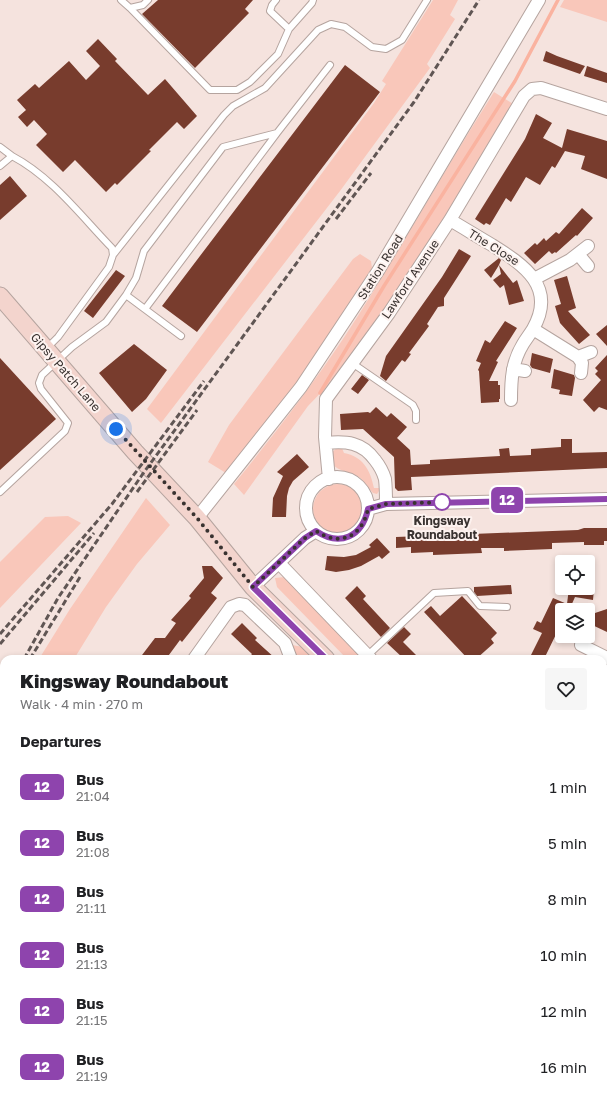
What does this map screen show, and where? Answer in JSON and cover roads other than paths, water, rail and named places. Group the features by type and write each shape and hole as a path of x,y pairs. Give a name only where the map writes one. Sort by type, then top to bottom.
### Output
{"main road":[{"name":"Gipsy Patch Lane","path":"0,296 135,452 197,518 253,587 322,655"}],"street":[{"name":"Station Road","path":"197,518 301,387 361,297 539,0"},
{"name":"Lawford Avenue","path":"329,479 326,443 326,399 389,312 450,220 524,96 532,89 541,88 607,109"},
{"name":"The Close","path":"450,220 515,259 526,268 534,278 541,298 540,309 533,329 523,343 512,369 511,400"},
{"path":"534,278 578,254 588,246"},
{"path":"578,254 588,266"},
{"path":"533,329 578,357 582,363 581,373"},
{"path":"578,357 591,352"},
{"path":"512,369 525,371"},
{"path":"326,443 352,443 361,446 371,454 380,467 384,478 386,504"},
{"path":"343,478 356,484 363,491 368,509 366,519 361,528 354,535 344,539 324,537 316,531 307,515 308,497 313,489 329,479 343,478"},
{"path":"368,509 386,504 607,499"},
{"path":"253,587 305,538 316,531"},
{"path":"279,563 368,655"},
{"path":"197,655 231,607 239,604 245,605 285,643 290,655"},
{"path":"581,645 601,655"}],"lane":[{"path":"121,0 210,90 237,90 250,82 278,54 289,29 313,0"},
{"path":"130,8 142,6 148,0"},
{"path":"276,0 270,11 289,29"},
{"path":"46,349 58,337 109,267 113,255 224,115 233,106 265,88 318,30 331,24 345,27 372,47 386,49 402,40 427,0"},
{"path":"145,309 330,65"},
{"path":"0,492 65,431 68,423 41,389 40,383 42,375 58,362 72,347 106,322 126,295 136,278 144,250 223,148 277,133"},
{"path":"0,148 24,162 46,179 112,248 113,255"},
{"path":"0,166 12,156"},
{"path":"126,295 181,336"},
{"path":"352,363 413,405 416,411 416,420"},
{"path":"372,655 434,593 468,591 480,606 507,607"}],"waterway":[{"path":"320,393 384,286 515,81 558,0"}],"railway":[{"path":"26,655 58,598 142,475 414,102 479,0"},
{"path":"336,219 371,173"},
{"path":"0,634 112,504 204,381"},
{"path":"137,492 197,410"},
{"path":"0,644 94,533"},
{"path":"32,655 80,577"}],"place":[{"name":"Kingsway Roundabout","path":"442,502"}]}
